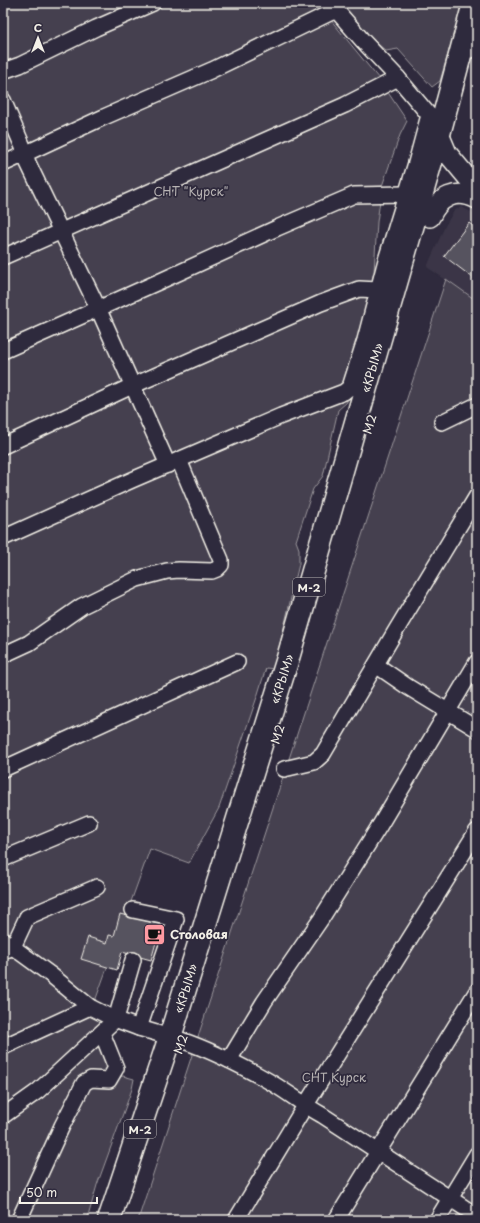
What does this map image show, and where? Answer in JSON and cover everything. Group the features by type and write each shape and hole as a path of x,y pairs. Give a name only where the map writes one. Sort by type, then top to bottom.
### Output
{"highway":[{"name":"«КРЫМ»","path":"110,1220 176,1039 440,134 474,3"},
{"name":"М2","path":"123,1220 176,1039 235,873 430,217 447,154 461,86 474,49 477,26"}],"main road":[{"path":"440,134 447,154 477,189"},
{"path":"430,217 434,208 442,200 452,195 461,194 477,199"}],"street":[{"path":"3,71 20,65 96,28 153,3"},
{"path":"3,164 104,117 212,70 333,7 398,78 429,115 440,134"},
{"path":"3,257 345,106 398,78"},
{"path":"3,100 28,162 98,308 132,386 174,462 221,560 221,565 217,569 167,571 137,579 82,606 29,643 3,655"},
{"path":"3,538 281,416 344,392 350,387 429,115"},
{"path":"3,351 276,228 354,195 405,194"},
{"path":"3,446 132,386 321,303 359,289 378,290"},
{"path":"442,422 477,405"},
{"path":"284,770 314,762 323,754 477,496"},
{"path":"3,769 237,662"},
{"path":"229,1060 264,1002 321,919 380,825 477,662"},
{"path":"376,665 408,687 477,729"},
{"path":"3,859 89,823"},
{"path":"236,1220 305,1106 477,831"},
{"path":"98,887 27,917 6,946 51,975 90,1007 139,1028 176,1039 229,1060 266,1080 477,1216"},
{"path":"133,910 176,919 139,1028"},
{"path":"3,1116 38,1091 116,1019 133,960"},
{"path":"336,1220 477,991"},
{"path":"3,1046 90,1007"},
{"path":"20,1220 62,1126 84,1083 91,1078 109,1080 116,1068 102,1033"},
{"path":"437,1220 477,1154"}],"shaded area":[{"path":"461,207 477,215 477,301 427,267 445,226 454,211"}],"green space":[{"name":"СНТ \"Курск\"","path":"3,3 317,3 379,79 407,121 400,135 382,186 377,222 374,272 351,366 347,402 338,410 323,476 313,489 296,541 299,549 299,564 274,669 266,668 219,808 189,863 150,849 94,1004 108,1022 96,1044 105,1054 118,1077 123,1076 134,1079 132,1089 97,1185 87,1220 3,1220"},
{"path":"341,3 463,3 440,81 432,87 398,49 386,51 371,38"},
{"name":"СНТ Курск","path":"446,279 477,301 477,1220 138,1220"}],"building":[{"path":"469,223 477,229 477,281 444,256"},
{"path":"120,914 161,925 151,960 122,952 117,970 81,959 88,937 107,943 109,935 114,936"}],"place":[{"name":"Столовая","path":"154,934"}]}
